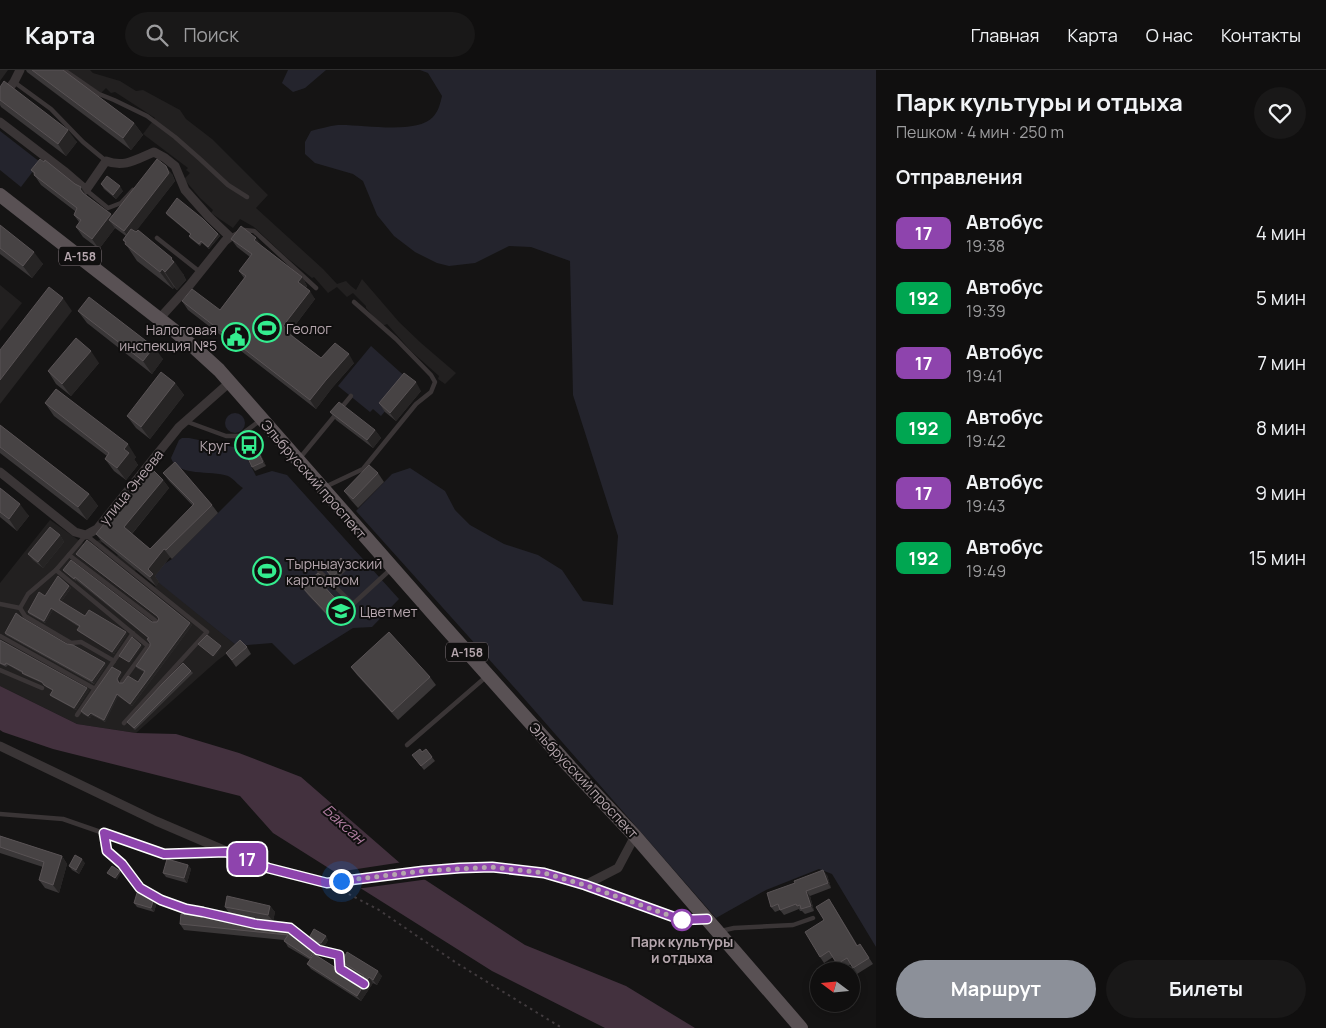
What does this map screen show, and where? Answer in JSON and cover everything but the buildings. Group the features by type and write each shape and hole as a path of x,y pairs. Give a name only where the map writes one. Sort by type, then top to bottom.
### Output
{"main road":[{"name":"Эльбрусский проспект","path":"0,194 159,319 203,355 230,382 321,488 570,768 635,836 801,1028"}],"street":[{"path":"0,100 14,82 20,70"},
{"path":"0,122 86,190 106,161 115,164 132,162 154,152 175,166 191,197 230,237 159,319"},
{"name":"улица Энеева","path":"0,472 75,532 86,535 97,529 179,427 230,382"},
{"path":"0,746 156,821 226,852 268,868 327,883 423,871 492,867 544,873 585,885 682,920 707,919"},
{"path":"585,885 618,868 635,836"}],"lane":[{"path":"64,70 99,94 147,116 194,153 228,185 246,197"},
{"path":"14,82 51,109 83,142 106,161"},
{"path":"86,190 108,208 121,203 140,183"},
{"path":"230,237 244,230 254,231 316,288"},
{"path":"157,238 200,272"},
{"path":"321,488 338,482 363,469 416,404 431,392 434,382 432,375 396,339 354,302"},
{"path":"298,461 351,396"},
{"path":"185,421 226,436 239,436 262,420"},
{"path":"20,608 28,594 56,570 86,535 207,632 124,722"},
{"path":"69,555 156,621"},
{"path":"319,571 353,604 392,568"},
{"path":"56,570 148,646 122,682"},
{"path":"0,604 20,608 25,616 71,643 81,642 114,662"},
{"path":"77,715 133,633"},
{"path":"0,636 95,689"},
{"path":"0,670 42,688"},
{"path":"407,745 488,675"},
{"path":"0,814 63,819 164,854 226,852"},
{"path":"104,833 107,851 122,864 140,888 161,900 186,909 230,918"},
{"path":"717,932 734,928 793,925 813,918"},
{"path":"273,926 290,928 318,950 339,955 340,969 364,984"}],"path":[{"path":"327,883 379,910 458,964 562,1028"}],"shaded area":[{"path":"66,70 90,70 93,73 120,81 136,91 143,90 180,110 186,119 212,139 268,195 256,208 337,284 346,281 356,290 362,279 399,322 456,373 445,384 438,379 439,376 411,351 387,324 382,326 353,293 347,297 337,287 328,293 314,277 312,278 286,257 254,227 240,219 233,228 211,213 213,210 184,179 190,173 186,170 188,168 143,134 155,118 115,92 111,93 106,88 101,93"},
{"path":"288,70 326,70 305,88 293,92 282,83"},
{"path":"420,70 876,70 876,947 832,874 819,869 766,890 716,918 521,695 356,511 392,474 410,468 445,491 455,510 470,525 504,544 538,555 562,570 583,601 613,605 618,536 573,395 570,261 531,247 509,246 475,263 449,266 437,263 415,252 394,236 377,215 363,181 353,174 315,163 305,154 305,142 311,131 338,125 415,126 433,117 442,96 428,73"},
{"path":"0,131 40,162 21,187 0,170"},
{"path":"0,285 22,303 0,331"},
{"path":"371,346 410,381 381,416 373,409 370,412 338,386"},
{"name":"Круг","path":"235,413 242,416 245,423 242,430 235,433 228,430 225,423 228,416"},
{"name":"Тырныаузский картодром","path":"182,438 238,448 247,458 256,476 272,471 287,475 399,599 372,627 353,628 294,665 272,643 237,646 153,578 164,564 172,559 243,488 228,476 195,472 180,468 174,464 171,458 179,440"},
{"path":"50,520 84,544 104,539 101,543 117,556 121,552 138,566 135,571 155,587 159,582 237,646 218,660 136,733 77,724 0,686 0,583"}],"water":[{"name":"Баксан","path":"0,686 77,724 136,733 176,734 239,753 301,777 401,864 525,945 626,986 695,1028 605,1028 492,971 273,833 240,796 53,749 3,732 0,730"}],"pier":[{"path":"403,862 429,879 356,889 331,873"}],"bus line":[{"name":"17","path":"364,984 340,969 339,955 318,950 290,928 256,924 186,909 161,900 140,888 122,864 107,851 104,833 164,854 226,852 268,868 327,883 460,868 492,867 544,873 585,885 682,920 707,919"}],"place":[{"name":"Геолог","path":"267,328"},
{"name":"Налоговая инспекция №5","path":"236,337"},
{"name":"Круг","path":"249,445"},
{"name":"Тырныаузский картодром","path":"267,571"},
{"name":"Цветмет","path":"341,611"},
{"name":"Парк культуры и отдыха","path":"682,920"}],"route":[{"path":"341,881 423,871 492,867 544,873 585,885 682,920"}]}
